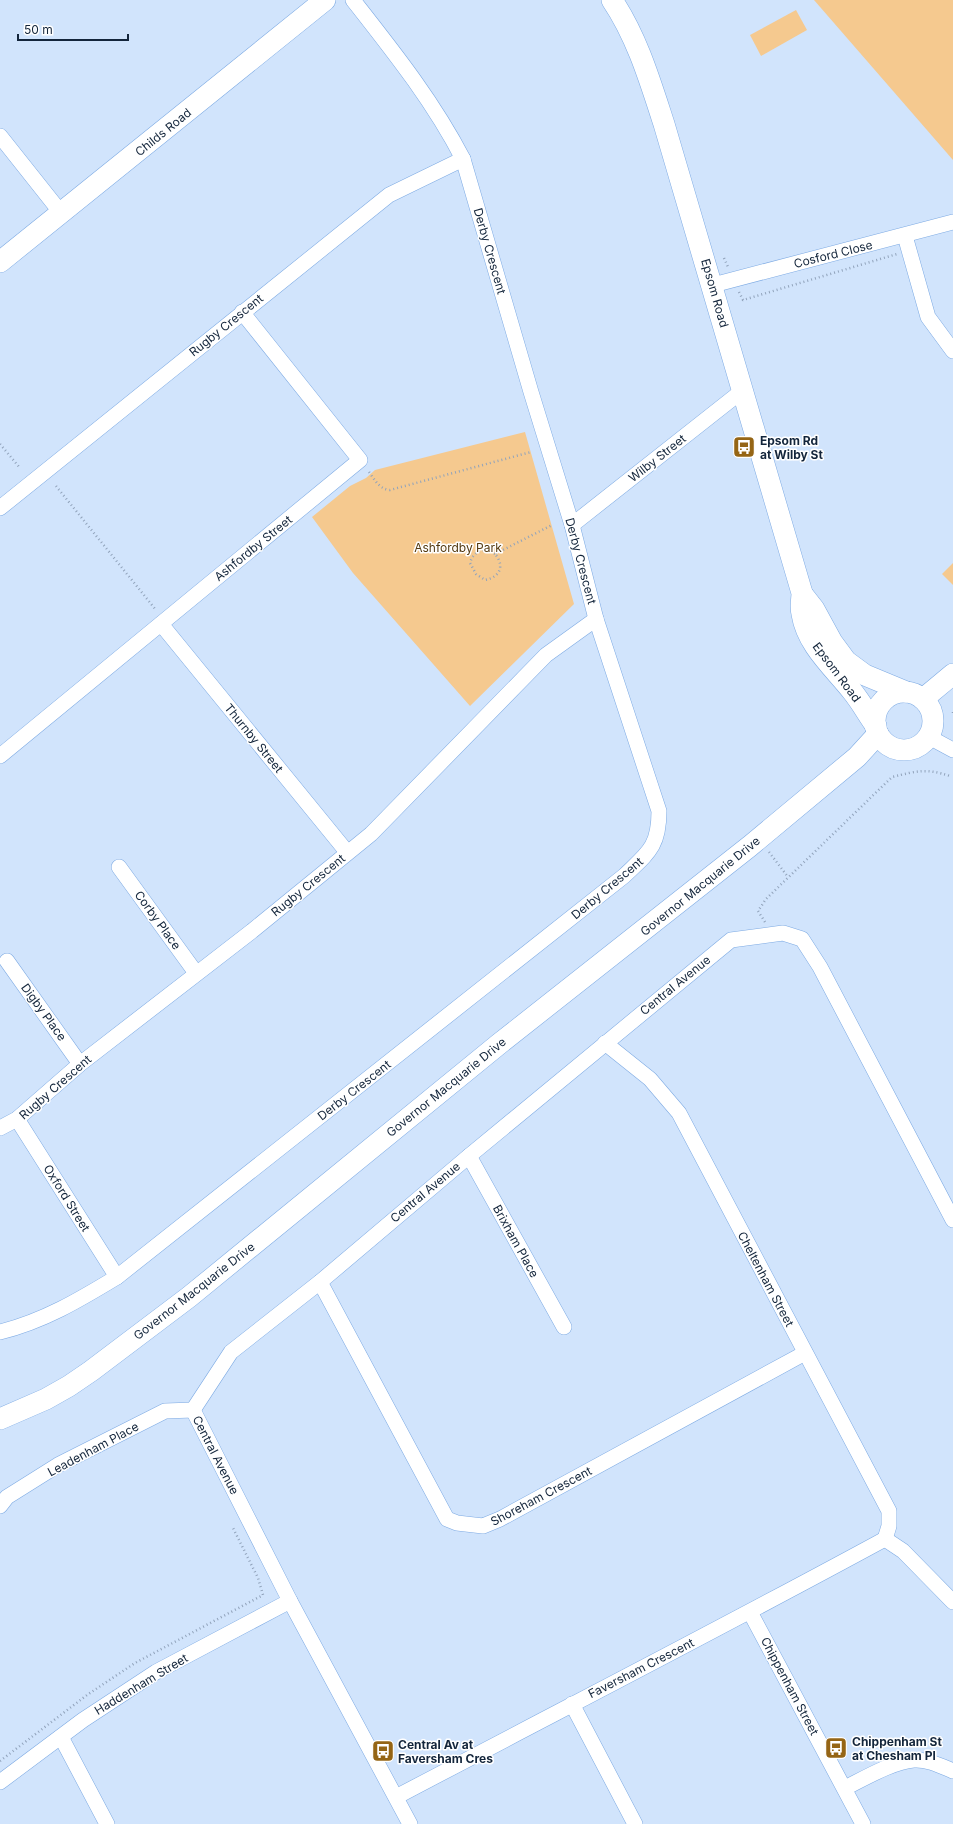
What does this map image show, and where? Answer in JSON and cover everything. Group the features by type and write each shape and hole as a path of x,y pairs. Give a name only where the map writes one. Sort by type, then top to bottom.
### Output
{"street":[{"name":"Childs Road","path":"0,262 62,214 325,0"},
{"name":"Derby Crescent","path":"0,1332 36,1320 65,1308 117,1277 624,876 647,854 655,843 659,823 659,811 596,619 572,526 530,392 463,159 446,126 420,87 353,0"},
{"name":"Epsom Road","path":"612,0 633,37 650,79 713,285 742,390 802,593 802,614 808,631 819,651 831,668 852,691 877,730"},
{"path":"0,136 62,214"},
{"name":"Rugby Crescent","path":"0,508 389,195 463,159"},
{"name":"Cosford Close","path":"713,285 905,236 953,222"},
{"path":"905,236 928,316 953,351"},
{"path":"242,312 360,460"},
{"name":"Wilby Street","path":"572,526 742,390"},
{"name":"Ashfordby Street","path":"0,756 360,460"},
{"name":"Epsom Road","path":"802,593 814,609 832,642 846,661 865,675 914,696"},
{"name":"Rugby Crescent","path":"0,1128 17,1119 80,1064 252,931 370,834 546,655 596,619"},
{"name":"Thurnby Street","path":"161,624 347,852"},
{"path":"914,696 953,674"},
{"path":"898,693 914,696 930,708 933,721 929,737 923,743 907,750 890,747 883,741 877,730 878,710 889,697 898,693"},
{"name":"Governor Macquarie Drive","path":"0,1419 46,1399 75,1382 189,1297 499,1044 750,846 857,757 877,730"},
{"path":"929,737 953,750"},
{"name":"Corby Place","path":"120,867 196,973"},
{"name":"Central Avenue","path":"410,1824 290,1601 193,1410 231,1352 320,1282 469,1156 730,940 783,933 802,939 820,967 953,1220"},
{"name":"Digby Place","path":"7,961 80,1064"},
{"name":"Cheltenham Street","path":"605,1043 650,1079 679,1113 889,1511 889,1526 885,1538"},
{"name":"Oxford Street","path":"17,1119 117,1277"},
{"name":"Brixham Place","path":"469,1156 564,1327"},
{"name":"Shoreham Crescent","path":"320,1282 447,1519 457,1523 483,1526 500,1519 805,1353"},
{"name":"Leadenham Place","path":"0,1506 7,1497 58,1465 166,1411 193,1410"},
{"path":"885,1538 903,1551 953,1602"},
{"name":"Faversham Crescent","path":"396,1797 750,1612 885,1538"},
{"name":"Haddenham Street","path":"0,1782 105,1705 156,1672 290,1601"},
{"name":"Chippenham Street","path":"750,1612 863,1824"},
{"path":"572,1704 635,1824"},
{"path":"61,1737 107,1824"},
{"path":"845,1788 902,1762 915,1759 932,1763 953,1771"}],"path":[{"path":"743,300 892,256"},
{"path":"0,444 20,468"},
{"path":"360,460 379,485 384,489 390,490 531,452"},
{"path":"56,486 156,610 161,624"},
{"path":"495,554 552,525"},
{"path":"484,550 491,551 495,554 500,560 501,566 498,574 493,578 485,580 476,574 470,563 471,558 475,553 484,550"},
{"path":"767,925 758,911 766,898 892,777 916,771 932,770 950,776"},
{"path":"769,851 788,877"},
{"path":"0,1761 87,1695 135,1664 264,1595 258,1578 232,1526"}],"green space":[{"path":"814,0 953,0 953,160"},
{"path":"796,10 807,30 761,56 750,35"},
{"name":"Ashfordby Park","path":"525,432 574,604 470,706 353,573 312,517 350,486 366,478 375,470"},
{"path":"953,563 953,585 942,574"}],"place":[{"name":"Epsom Rd at Wilby St","path":"744,447"},
{"name":"Chippenham St at Chesham Pl","path":"836,1748"},
{"name":"Central Av at Faversham Cres","path":"383,1751"}]}
